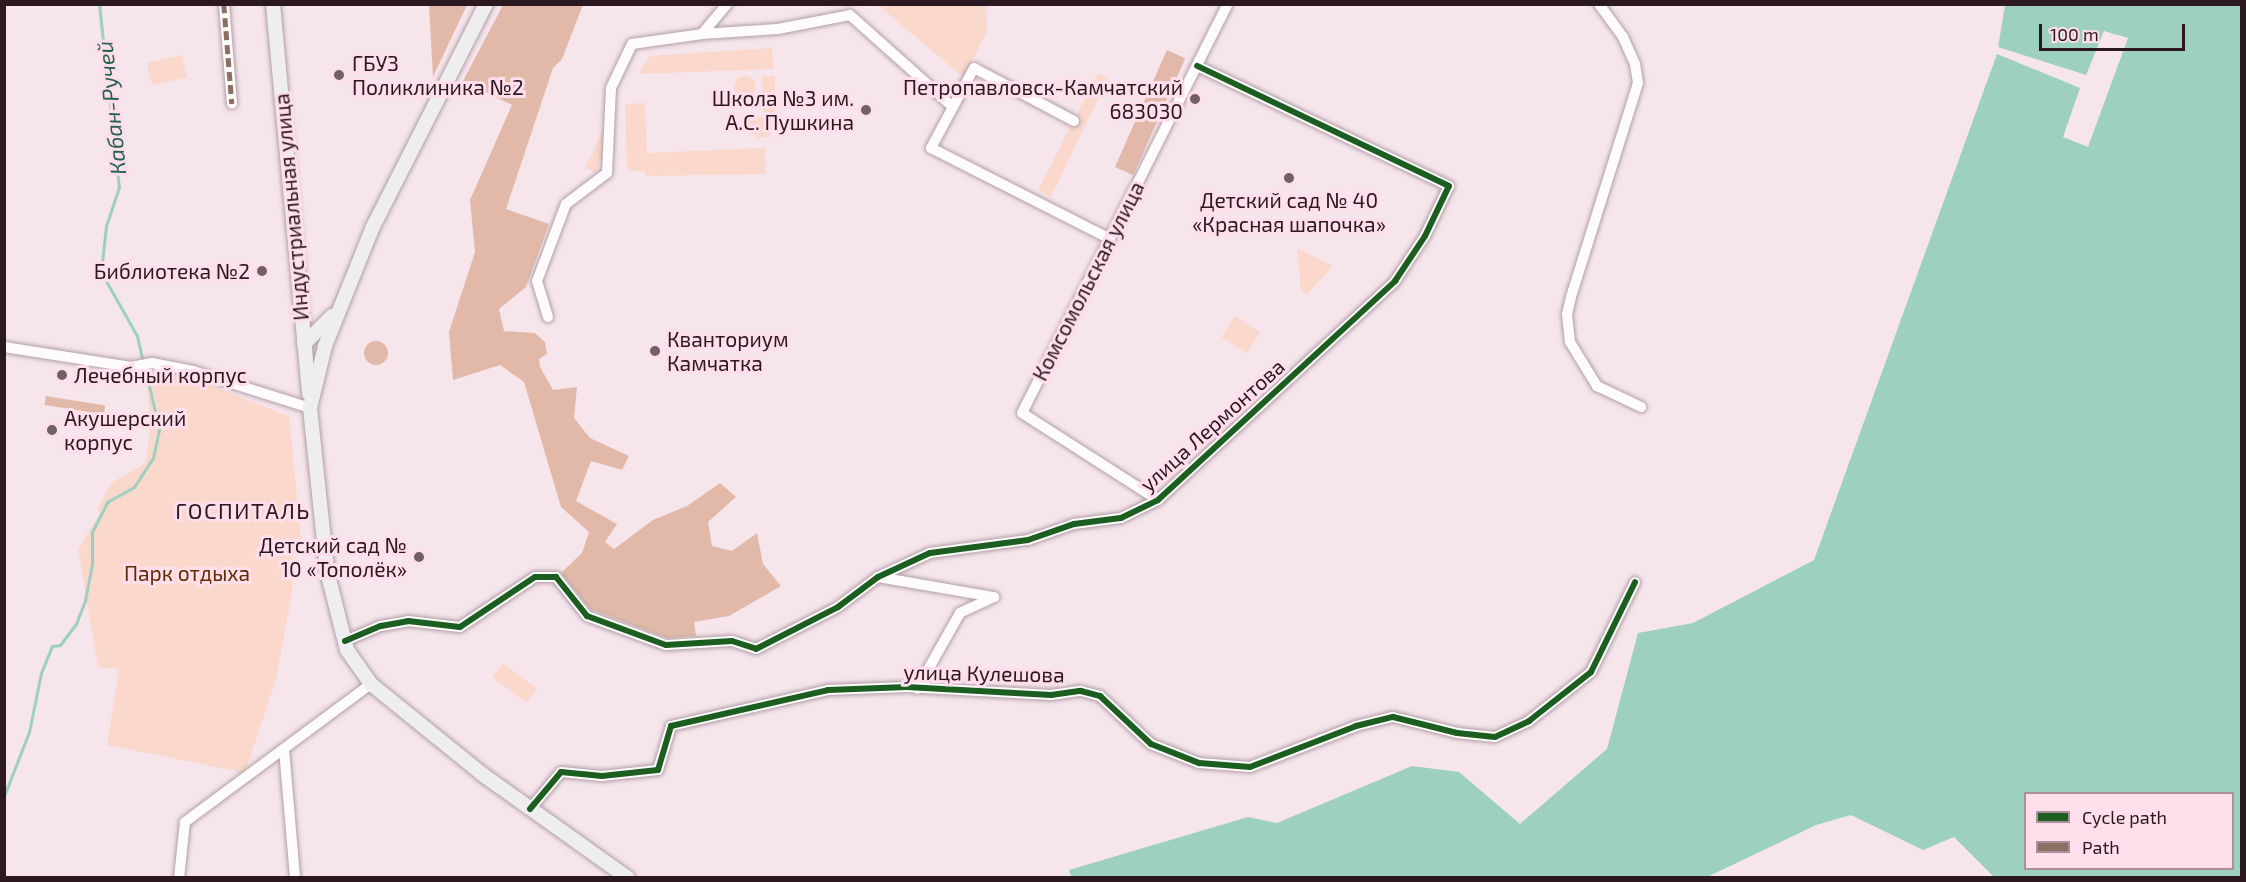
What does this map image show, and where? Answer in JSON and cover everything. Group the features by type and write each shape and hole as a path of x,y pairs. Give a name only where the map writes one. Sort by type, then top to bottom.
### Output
{"street":[{"path":"224,4 232,105"},
{"name":"Индустриальная улица","path":"273,4 327,571 345,641 370,684 421,728 530,810 628,878"},
{"path":"4,347 140,365 152,363 193,371 310,408 325,346 372,229 486,4"},
{"path":"702,34 727,4"},
{"name":"Комсомольская улица","path":"1158,500 1022,413 1228,4"},
{"path":"1599,4 1623,37 1635,64 1638,83 1567,314 1570,342 1597,386 1641,407"},
{"path":"548,317 537,281 566,204 607,173 612,88 632,44 702,34 778,29 850,15 953,107"},
{"name":"улица Лермонтова","path":"345,641 381,626 408,621 460,627 534,577 556,577 588,616 666,645 732,642 756,649 838,607 878,577 930,552 1028,540 1074,524 1121,518 1158,500 1395,281 1425,236 1449,186 1197,66"},
{"path":"1074,121 974,68 931,148 1110,239"},
{"path":"305,350 341,306"},
{"path":"301,316 315,322 331,319"},
{"path":"305,350 325,346"},
{"path":"878,577 994,597 960,613 917,689"},
{"name":"улица Кулешова","path":"530,810 561,772 602,776 658,770 671,726 828,690 917,689 1051,695 1081,691 1100,696 1150,744 1209,764 1250,766 1356,726 1393,717 1457,733 1495,737 1529,721 1591,672 1635,582"},
{"path":"179,878 185,822 370,684"},
{"path":"284,748 295,878"}],"green space":[{"path":"878,5 986,5 987,32 963,77"},
{"path":"772,48 774,69 639,74 649,56"},
{"path":"182,55 187,77 152,86 147,63"},
{"path":"1098,73 1108,78 1051,197 1038,190"},
{"path":"745,76 753,79 756,87 753,95 745,98 737,95 734,87 737,79"},
{"path":"775,76 775,127 769,137 759,138 751,133 749,118 763,117 762,77"},
{"path":"645,103 647,153 765,148 766,174 646,176 645,171 627,171 625,104"},
{"path":"603,130 603,156 595,172 585,168"},
{"path":"1297,248 1333,266 1307,294 1301,291"},
{"path":"1235,316 1260,332 1247,353 1221,337"},
{"name":"Парк отдыха","path":"145,371 189,377 289,416 301,538 293,554 292,593 276,679 245,773 107,745 119,669 98,667 78,549 100,513 97,510 111,483 146,463 151,423"},
{"path":"503,663 537,689 527,703 492,677"}],"shaded area":[{"path":"429,5 467,5 433,77"},
{"path":"503,5 583,5 562,59 553,68 506,209 549,224 526,287 499,309 504,331 535,333 545,342 547,354 539,359 540,367 553,390 577,387 574,418 590,438 629,456 622,470 591,461 576,501 617,524 605,542 614,549 653,520 687,506 720,483 736,497 708,522 712,546 732,551 757,533 763,564 781,586 729,616 694,622 696,636 667,638 590,609 561,573 582,553 589,532 561,507 524,382 500,365 453,380 449,332 475,252 470,200 512,105 463,81"},
{"path":"2005,5 2241,5 2241,877 1994,877 1954,837 1923,850 1851,815 1816,825 1707,877 1072,878 1069,870 1248,817 1277,823 1412,766 1459,772 1520,824 1607,749 1638,633 1693,623 1814,560 1997,54"},
{"path":"1167,50 1185,58 1133,175 1115,167"},
{"path":"376,341 384,345 388,353 384,361 376,365 368,361 364,353 368,345"},
{"path":"46,396 105,405 104,414 45,405"}],"pier":[{"path":"2104,31 2128,38 2088,147 2063,137 2080,88 1997,54 1998,47 2086,75"}],"waterway":[{"name":"Кабан-Ручей","path":"99,4 119,187 106,226 101,272 137,336 143,362"},
{"name":"Кабан-Ручей","path":"4,796 29,732 41,673 52,646 60,645 76,624 85,600 92,564 92,532 107,502 134,487 153,458 159,429 145,368"}],"marked path":[{"path":"224,4 232,104"}],"cycle path":[{"path":"345,641 381,626 408,621 460,627 535,577 556,577 587,616 666,645 732,641 756,649 838,607 878,577 930,553 1028,540 1074,524 1121,518 1158,500 1395,281 1425,236 1449,186 1197,66"},
{"path":"530,809 561,772 602,776 658,770 671,726 828,690 907,687 1051,695 1081,691 1100,696 1151,744 1199,763 1250,767 1356,726 1393,717 1457,733 1495,737 1529,721 1591,672 1635,582"}],"place":[{"name":"ГБУЗ Поликлиника №2","path":"339,75"},
{"name":"Петропавловск-Камчатский 683030","path":"1195,99"},
{"name":"Школа №3 им. А.С. Пушкина","path":"866,110"},
{"name":"Детский сад № 40 «Красная шапочка»","path":"1289,178"},
{"name":"Библиотека №2","path":"262,271"},
{"name":"Кванториум Камчатка","path":"655,351"},
{"name":"Лечебный корпус","path":"62,375"},
{"name":"Акушерский корпус","path":"52,430"},
{"name":"Детский сад № 10 «Тополёк»","path":"419,557"}],"district":[{"name":"ГОСПИТАЛЬ","path":"243,511"}]}
